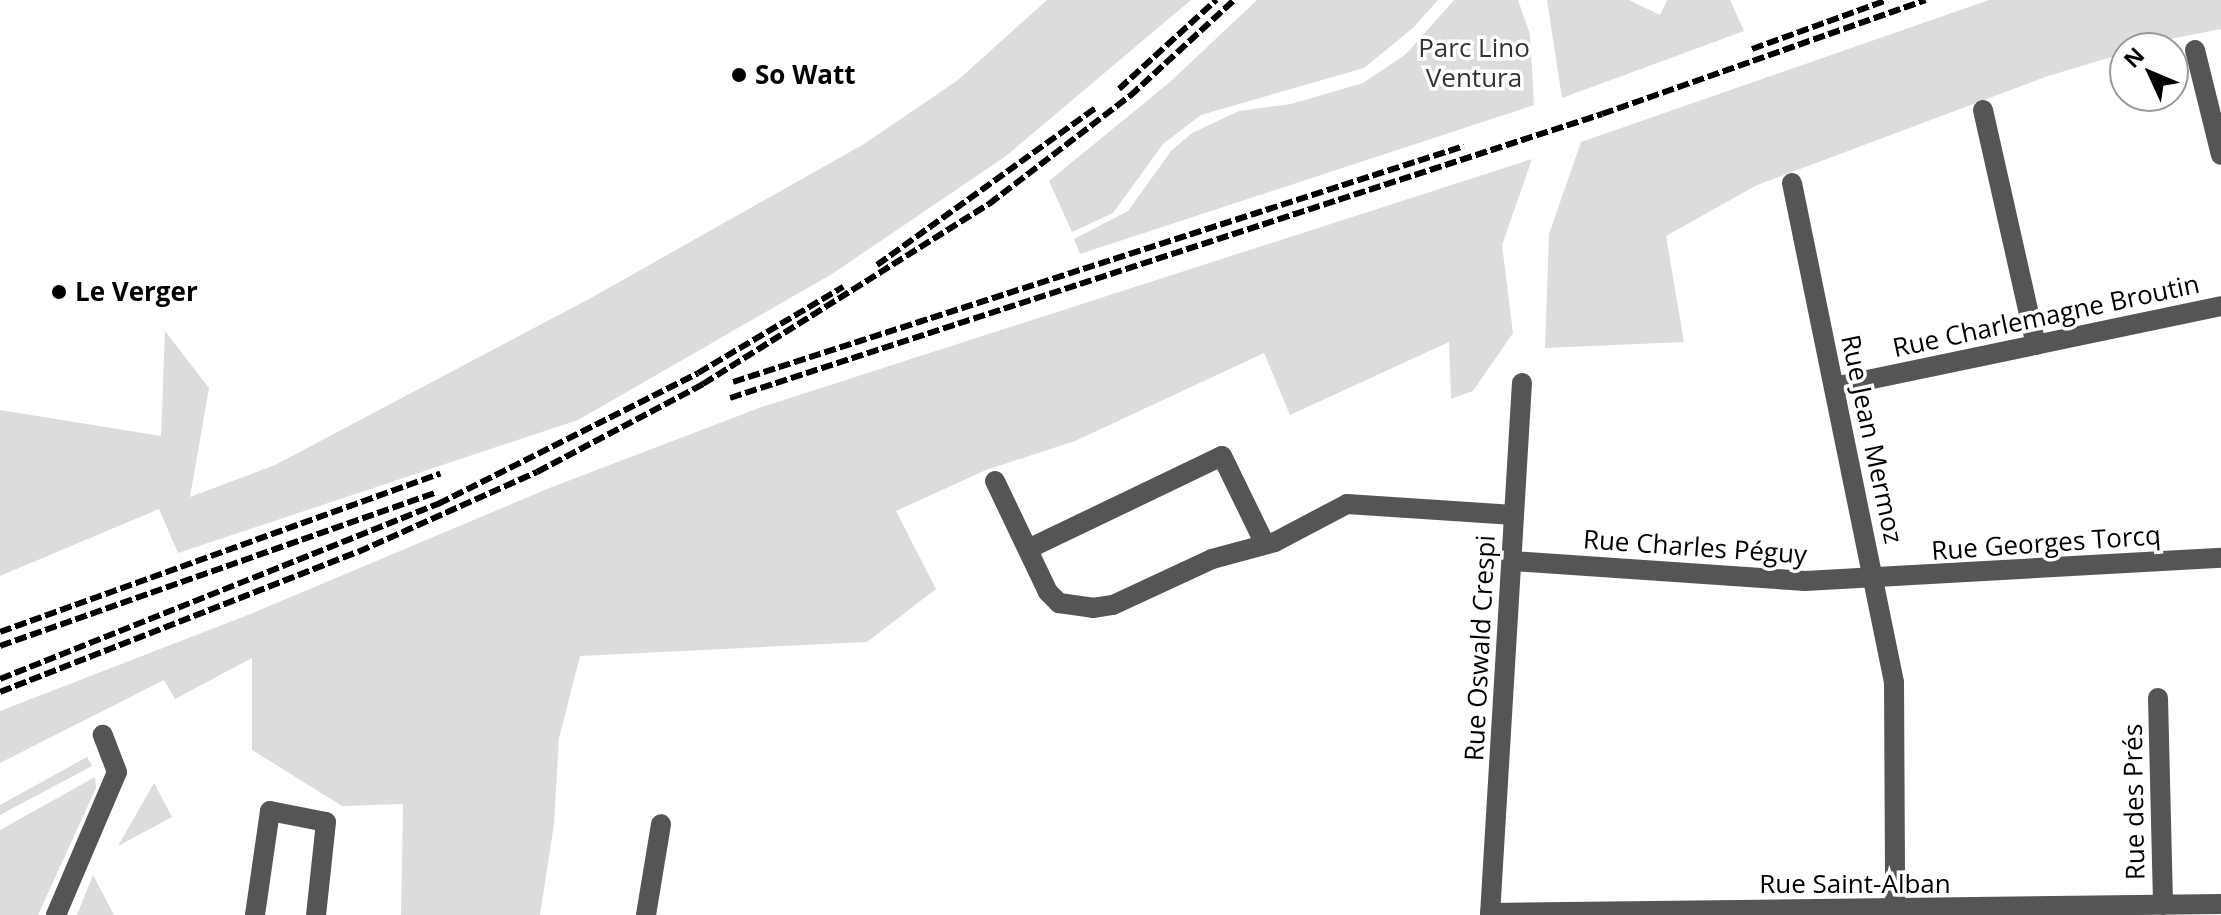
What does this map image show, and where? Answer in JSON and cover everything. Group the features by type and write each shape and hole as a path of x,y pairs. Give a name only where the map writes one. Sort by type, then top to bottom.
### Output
{"street":[{"path":"2195,50 2221,155"},
{"path":"1983,110 2036,345"},
{"name":"Rue Jean Mermoz","path":"1792,183 1875,580 1896,707 1895,911"},
{"name":"Rue Charlemagne Broutin","path":"1834,387 2221,306"},
{"name":"Rue Oswald Crespi","path":"1490,914 1522,383"},
{"path":"1028,549 1222,456 1265,544"},
{"path":"995,481 1053,599 1093,608 1113,605 1212,559 1265,544 1347,504 1514,515"},
{"name":"Rue Georges Torcq","path":"1875,580 2221,558"},
{"name":"Rue Charles Péguy","path":"1512,561 1780,580 1875,580"},
{"name":"Rue des Prés","path":"2158,698 2163,905"},
{"path":"56,915 117,772 103,735"},
{"path":"255,915 270,811 326,822 316,915"},
{"path":"646,915 661,824"},
{"name":"Rue Saint-Alban","path":"1490,914 1855,912 2221,904"}],"green space":[{"path":"1047,0 1191,0 1006,156 832,274 578,420 178,553 159,509 0,576 0,410 161,436 165,331 209,388 190,497 275,465 589,299 864,144 958,80"},
{"name":"Parc Lino Ventura","path":"1257,0 1438,0 1413,28 1364,68 1201,115 1163,144 1113,213 1072,232 1049,181 1170,82"},
{"name":"Parc Lino Ventura","path":"1454,0 1518,0 1530,34 1534,105 1080,254 1074,239 1128,211 1171,151 1192,133 1239,111 1291,104 1363,83 1406,54"},
{"name":"Parc Lino Ventura","path":"1547,0 1629,0 1660,15 1667,0 1730,0 1744,31 1562,98"},
{"path":"1989,0 2221,0 2221,29 2189,35 2189,32 2109,32 2109,58 2045,77 1757,185 1666,236 1684,342 1545,348 1549,234 1581,142"},
{"path":"1532,159 1502,245 1513,333 1473,391 1451,399 1449,342 1290,415 1264,353 1075,441 986,470 896,511 936,589 867,642 580,656 559,738 554,824 540,915 401,915 403,804 342,806 252,750 252,658 175,699 164,680 0,763 0,711 253,613 552,487 759,408"},
{"path":"87,757 92,766 0,815 0,805"},
{"path":"95,777 96,788 38,915 0,915 0,830"},
{"path":"154,783 172,817 118,846"},
{"path":"93,875 114,915 77,915"}],"railway":[{"path":"1119,89 1216,0"},
{"path":"0,692 358,552 537,472 703,384 989,204 1130,96 1234,0"},
{"path":"1752,49 1887,0"},
{"path":"730,398 1602,114 1926,0"},
{"path":"877,265 1097,107"},
{"path":"733,382 1464,146"},
{"path":"0,679 438,504 698,373 843,287"},
{"path":"0,632 440,474"},
{"path":"0,646 437,492"}],"place":[{"name":"So Watt","path":"739,75"},
{"name":"Le Verger","path":"59,292"}]}
